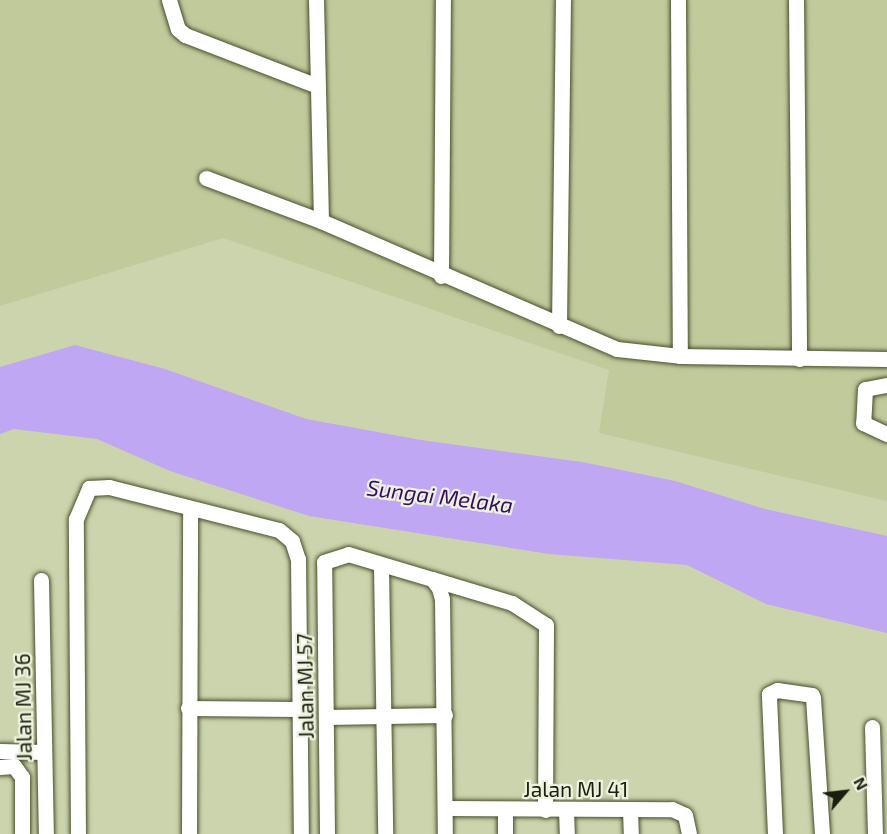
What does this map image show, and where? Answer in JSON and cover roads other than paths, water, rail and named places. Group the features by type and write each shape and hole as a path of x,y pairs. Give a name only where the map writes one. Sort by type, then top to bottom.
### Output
{"street":[{"path":"169,0 178,29 185,35 317,86"},
{"path":"316,0 321,221"},
{"path":"441,276 443,0"},
{"path":"559,326 563,0"},
{"path":"678,0 680,356"},
{"path":"796,0 799,359"},
{"path":"206,178 321,221 441,276 617,349 680,356 887,359"},
{"path":"886,385 865,388 863,423 887,434"},
{"path":"78,834 76,519 89,488 110,487 189,510 279,530 292,541 298,559 297,709 301,834"},
{"path":"189,510 189,834"},
{"name":"Jalan MJ 57","path":"327,834 324,562 348,554 381,565"},
{"path":"385,834 381,565 512,603 546,625 545,810"},
{"path":"432,579 442,599 445,834"},
{"name":"Jalan MJ 36","path":"41,580 46,834"},
{"path":"775,834 769,694 777,690 812,695 822,834"},
{"path":"188,708 297,709"},
{"path":"326,717 445,716"},
{"path":"872,727 875,834"},
{"path":"0,751 44,752"},
{"path":"0,767 14,766 22,777 22,834"},
{"name":"Jalan MJ 41","path":"445,808 683,812 689,834"},
{"path":"505,810 505,834"},
{"path":"566,810 567,834"},
{"path":"630,810 631,834"}],"water":[{"name":"Sungai Melaka","path":"75,345 165,369 306,419 421,440 582,462 675,481 765,509 887,536 887,633 766,604 687,565 549,554 309,516 170,471 97,439 14,429 0,434 0,367"}]}
